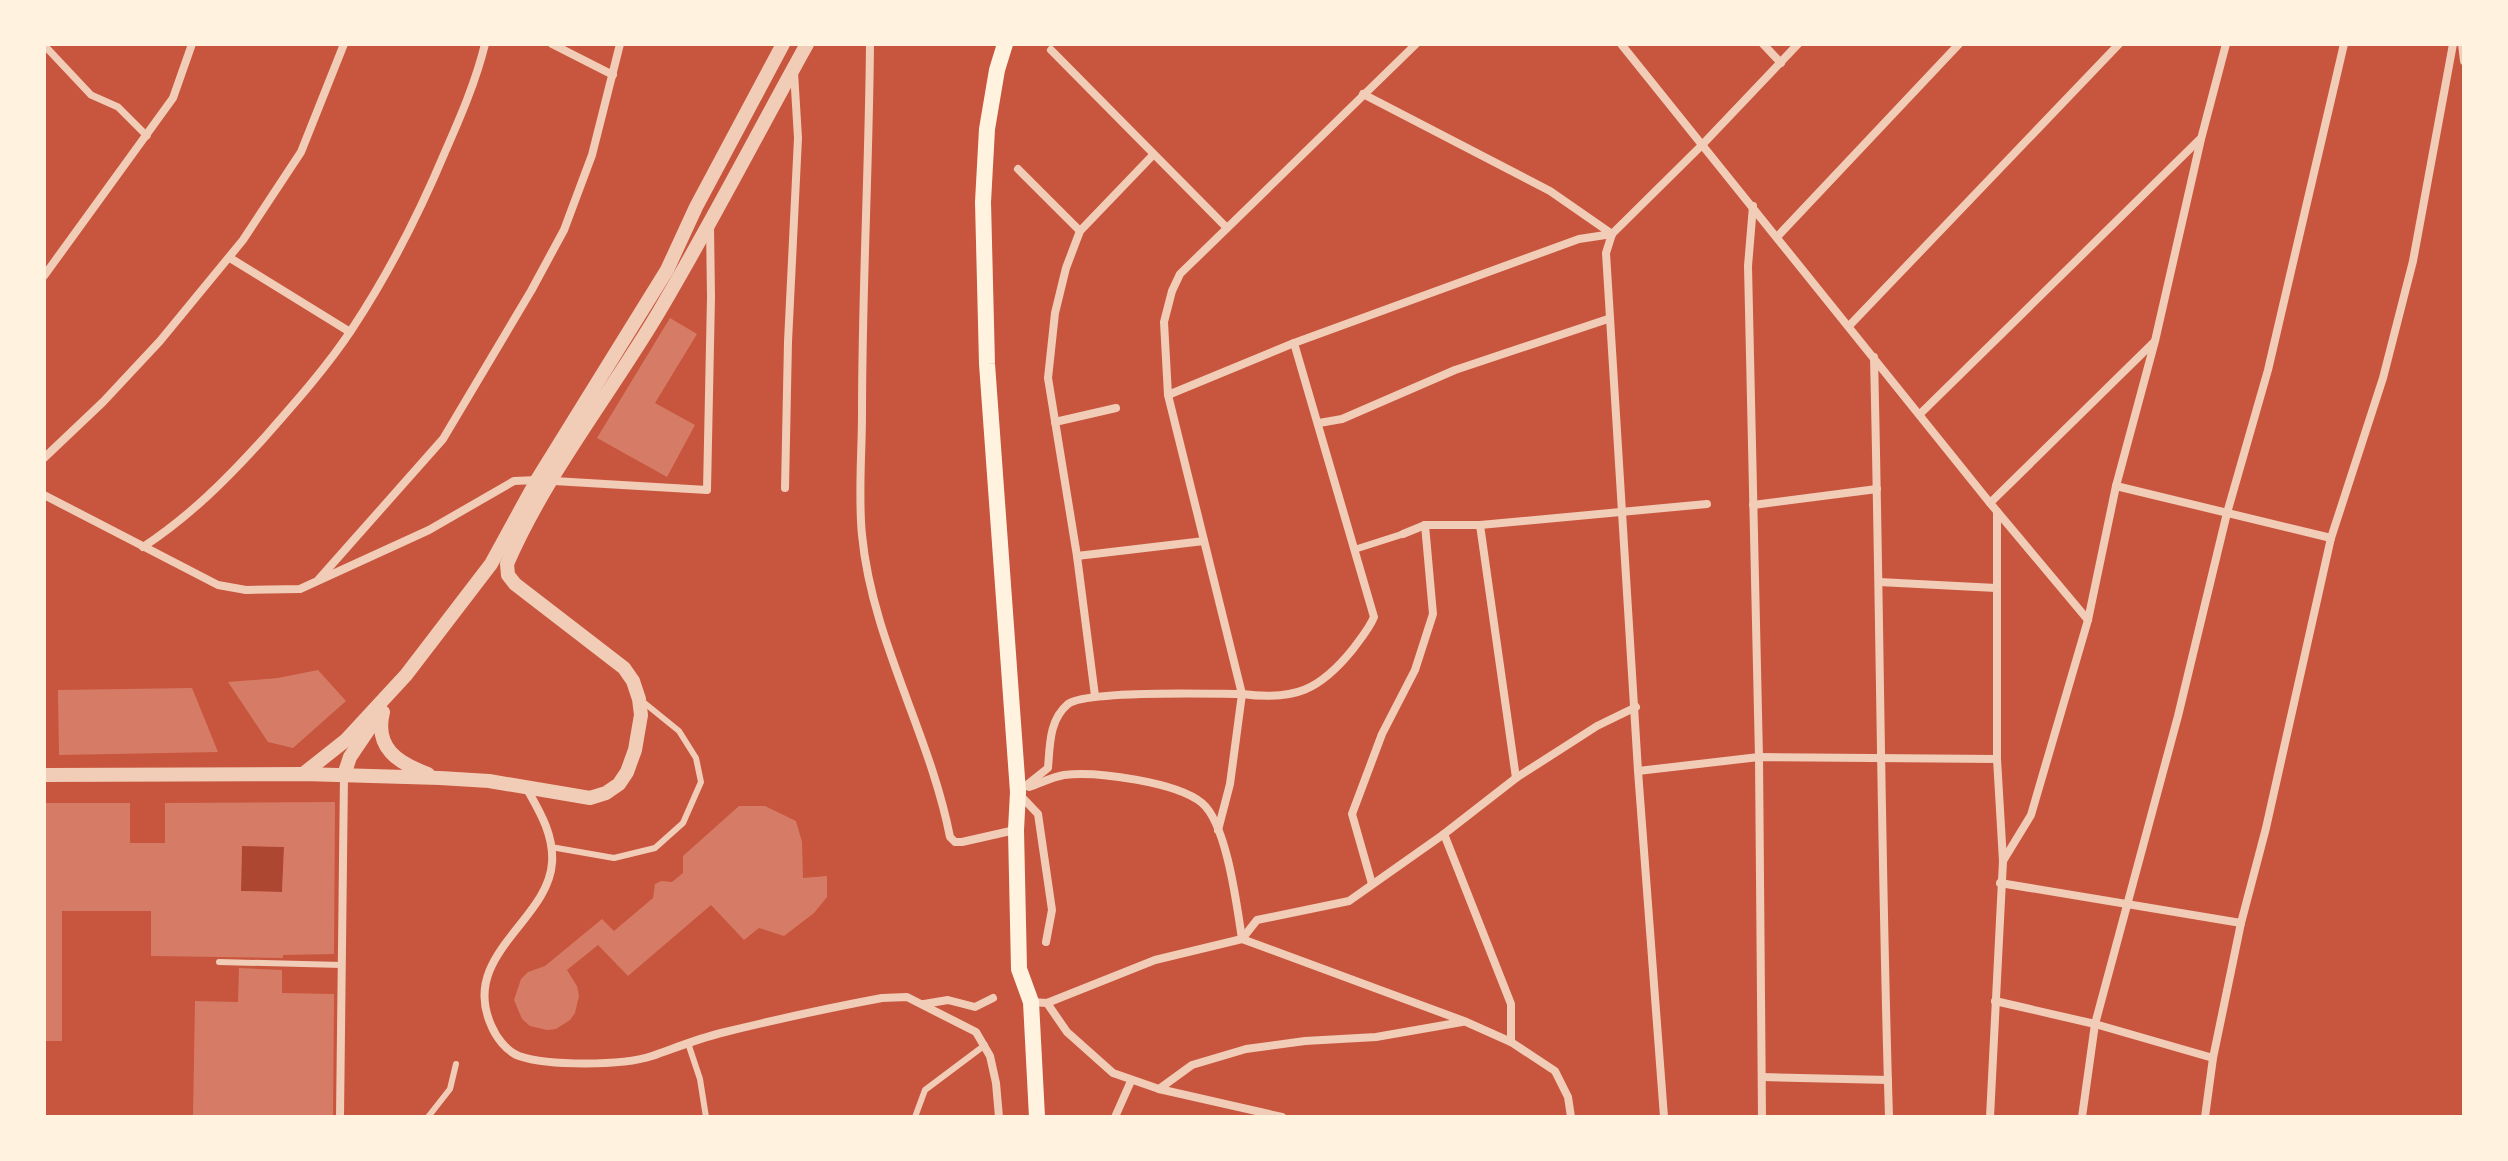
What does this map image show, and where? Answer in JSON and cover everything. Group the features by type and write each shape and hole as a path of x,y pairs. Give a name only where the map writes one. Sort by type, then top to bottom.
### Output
{"main road":[{"path":"1005,44 997,70 987,129 983,217 987,364 1018,792 1019,969 1039,1003 1037,1117"}],"street":[{"path":"44,276 173,98 192,44"},
{"path":"44,458 103,402 160,341 230,258 301,152 344,44"},
{"path":"143,547 221,486 284,416 350,332 423,205 454,132 485,44"},
{"path":"552,44 613,75"},
{"path":"317,582 443,439 531,291 564,230 592,155 620,44"},
{"path":"340,1117 344,775 350,757 406,675 491,564 544,480 667,270 696,207 783,44"},
{"path":"44,775 303,774 440,778 489,781 590,798 606,793 619,784 635,750 641,715 633,681 624,668 515,584 506,571 544,480 657,315 807,44"},
{"path":"870,44 862,310 862,535 872,590 879,619 942,793 950,837 955,842 962,842 1016,830"},
{"path":"1218,830 1230,784 1242,694 1168,395 1164,322 1180,274 1416,44"},
{"path":"1621,44 1990,503 2088,620"},
{"path":"1763,44 1781,63"},
{"path":"1664,1117 1638,771 1606,253 1612,234 1798,44"},
{"path":"1777,237 1959,44"},
{"path":"1849,326 2119,44"},
{"path":"2003,861 2031,815 2088,620 2116,486 2155,341 2226,44"},
{"path":"2082,1117 2095,1024 2178,716 2227,513 2268,370 2344,44"},
{"path":"2205,1117 2213,1058 2241,923 2266,828 2331,538 2383,378 2413,261 2453,44"},
{"path":"2462,44 2464,61"},
{"path":"44,45 91,95 118,107 147,136"},
{"path":"1051,50 1227,228"},
{"path":"785,488 788,342 798,138 794,67"},
{"path":"1363,94 1550,191 1612,234"},
{"path":"1920,414 2201,139"},
{"path":"1095,696 1077,556 1048,378 1055,313 1066,268 1080,231 1153,155"},
{"path":"1018,169 1080,231"},
{"path":"1753,206 1748,266 1759,757 1762,1117"},
{"path":"44,495 218,585 280,591 300,589 429,530 514,481 707,490 710,221"},
{"path":"1168,395 1294,343 1579,239 1612,234"},
{"path":"230,258 350,332"},
{"path":"1319,423 1342,419 1455,370 1608,319"},
{"path":"1990,503 2155,341"},
{"path":"1018,792 1048,768 1051,732 1071,702 1095,696 1261,696 1303,691 1321,684 1370,626 1374,617 1356,549 1294,343"},
{"path":"1874,357 1889,1117"},
{"path":"1055,422 1116,408"},
{"path":"2116,486 2331,538"},
{"path":"1753,505 1877,489"},
{"path":"1356,549 1425,525 1480,525 1707,504"},
{"path":"1990,1117 2003,861 1997,759 1997,511"},
{"path":"1372,884 1352,814 1382,734 1415,670 1433,614 1425,525"},
{"path":"1480,525 1516,778"},
{"path":"1077,556 1204,541"},
{"path":"1879,582 1996,588"},
{"path":"303,774 346,740 406,675"},
{"path":"1242,939 1257,920 1341,903 1444,834 1516,778 1597,726 1636,707"},
{"path":"384,708 379,727 390,753 405,766 440,778"},
{"path":"1638,771 1759,757 1997,759"},
{"path":"1018,792 1054,777 1069,775 1133,778 1203,804 1218,830 1230,870 1242,939"},
{"path":"527,789 548,830 551,871 542,897 505,941 488,978 484,1005 495,1033 514,1054 555,1063 634,1061 717,1034 882,998 907,997 976,1032 985,1045 996,1083 999,1117"},
{"path":"1018,792 1038,814 1052,910 1046,942"},
{"path":"1444,834 1511,1004 1511,1042"},
{"path":"2000,883 2241,923"},
{"path":"1282,1117 1159,1089 1113,1073 1039,1003 1155,960 1242,939 1464,1021 1511,1042 1555,1071 1568,1097 1571,1117"},
{"path":"924,1004 948,1000 975,1007 993,998"},
{"path":"1995,1001 2095,1024 2213,1058"},
{"path":"1159,1089 1192,1065 1246,1049 1305,1041 1376,1037 1464,1021"},
{"path":"1762,1077 1888,1080"},
{"path":"1116,1117 1131,1081"}],"lane":[{"path":"551,847 614,858 655,848 683,823 701,782 696,758 679,731 639,699"},
{"path":"219,962 342,965"},
{"path":"688,1043 700,1079 706,1117"},
{"path":"915,1117 925,1090 985,1045"},
{"path":"428,1117 450,1089 456,1064"}],"shaded area":[{"path":"242,846 284,847 282,892 241,891"}],"building":[{"path":"670,318 697,334 655,403 695,425 667,477 597,438"},
{"path":"318,670 346,701 293,748 268,742 228,682 278,678"},
{"path":"192,688 218,752 59,755 58,690"},
{"path":"335,802 334,954 283,955 283,958 151,956 151,911 62,911 62,1041 44,1041 44,803 130,803 130,843 165,843 165,803","holes":["242,846 284,847 282,892 241,891"]},
{"path":"739,806 765,806 796,821 802,842 803,878 827,876 827,897 814,913 784,936 759,928 744,940 711,905 628,976 598,945 567,970 579,996 570,1020 556,1029 547,1030 530,1026 522,1019 514,1000 521,979 528,972 545,966 602,919 614,931 653,898 655,884 672,882 683,873 683,856"},
{"path":"239,968 282,970 282,993 334,994 333,1117 193,1117 195,1001 238,1002"}]}
